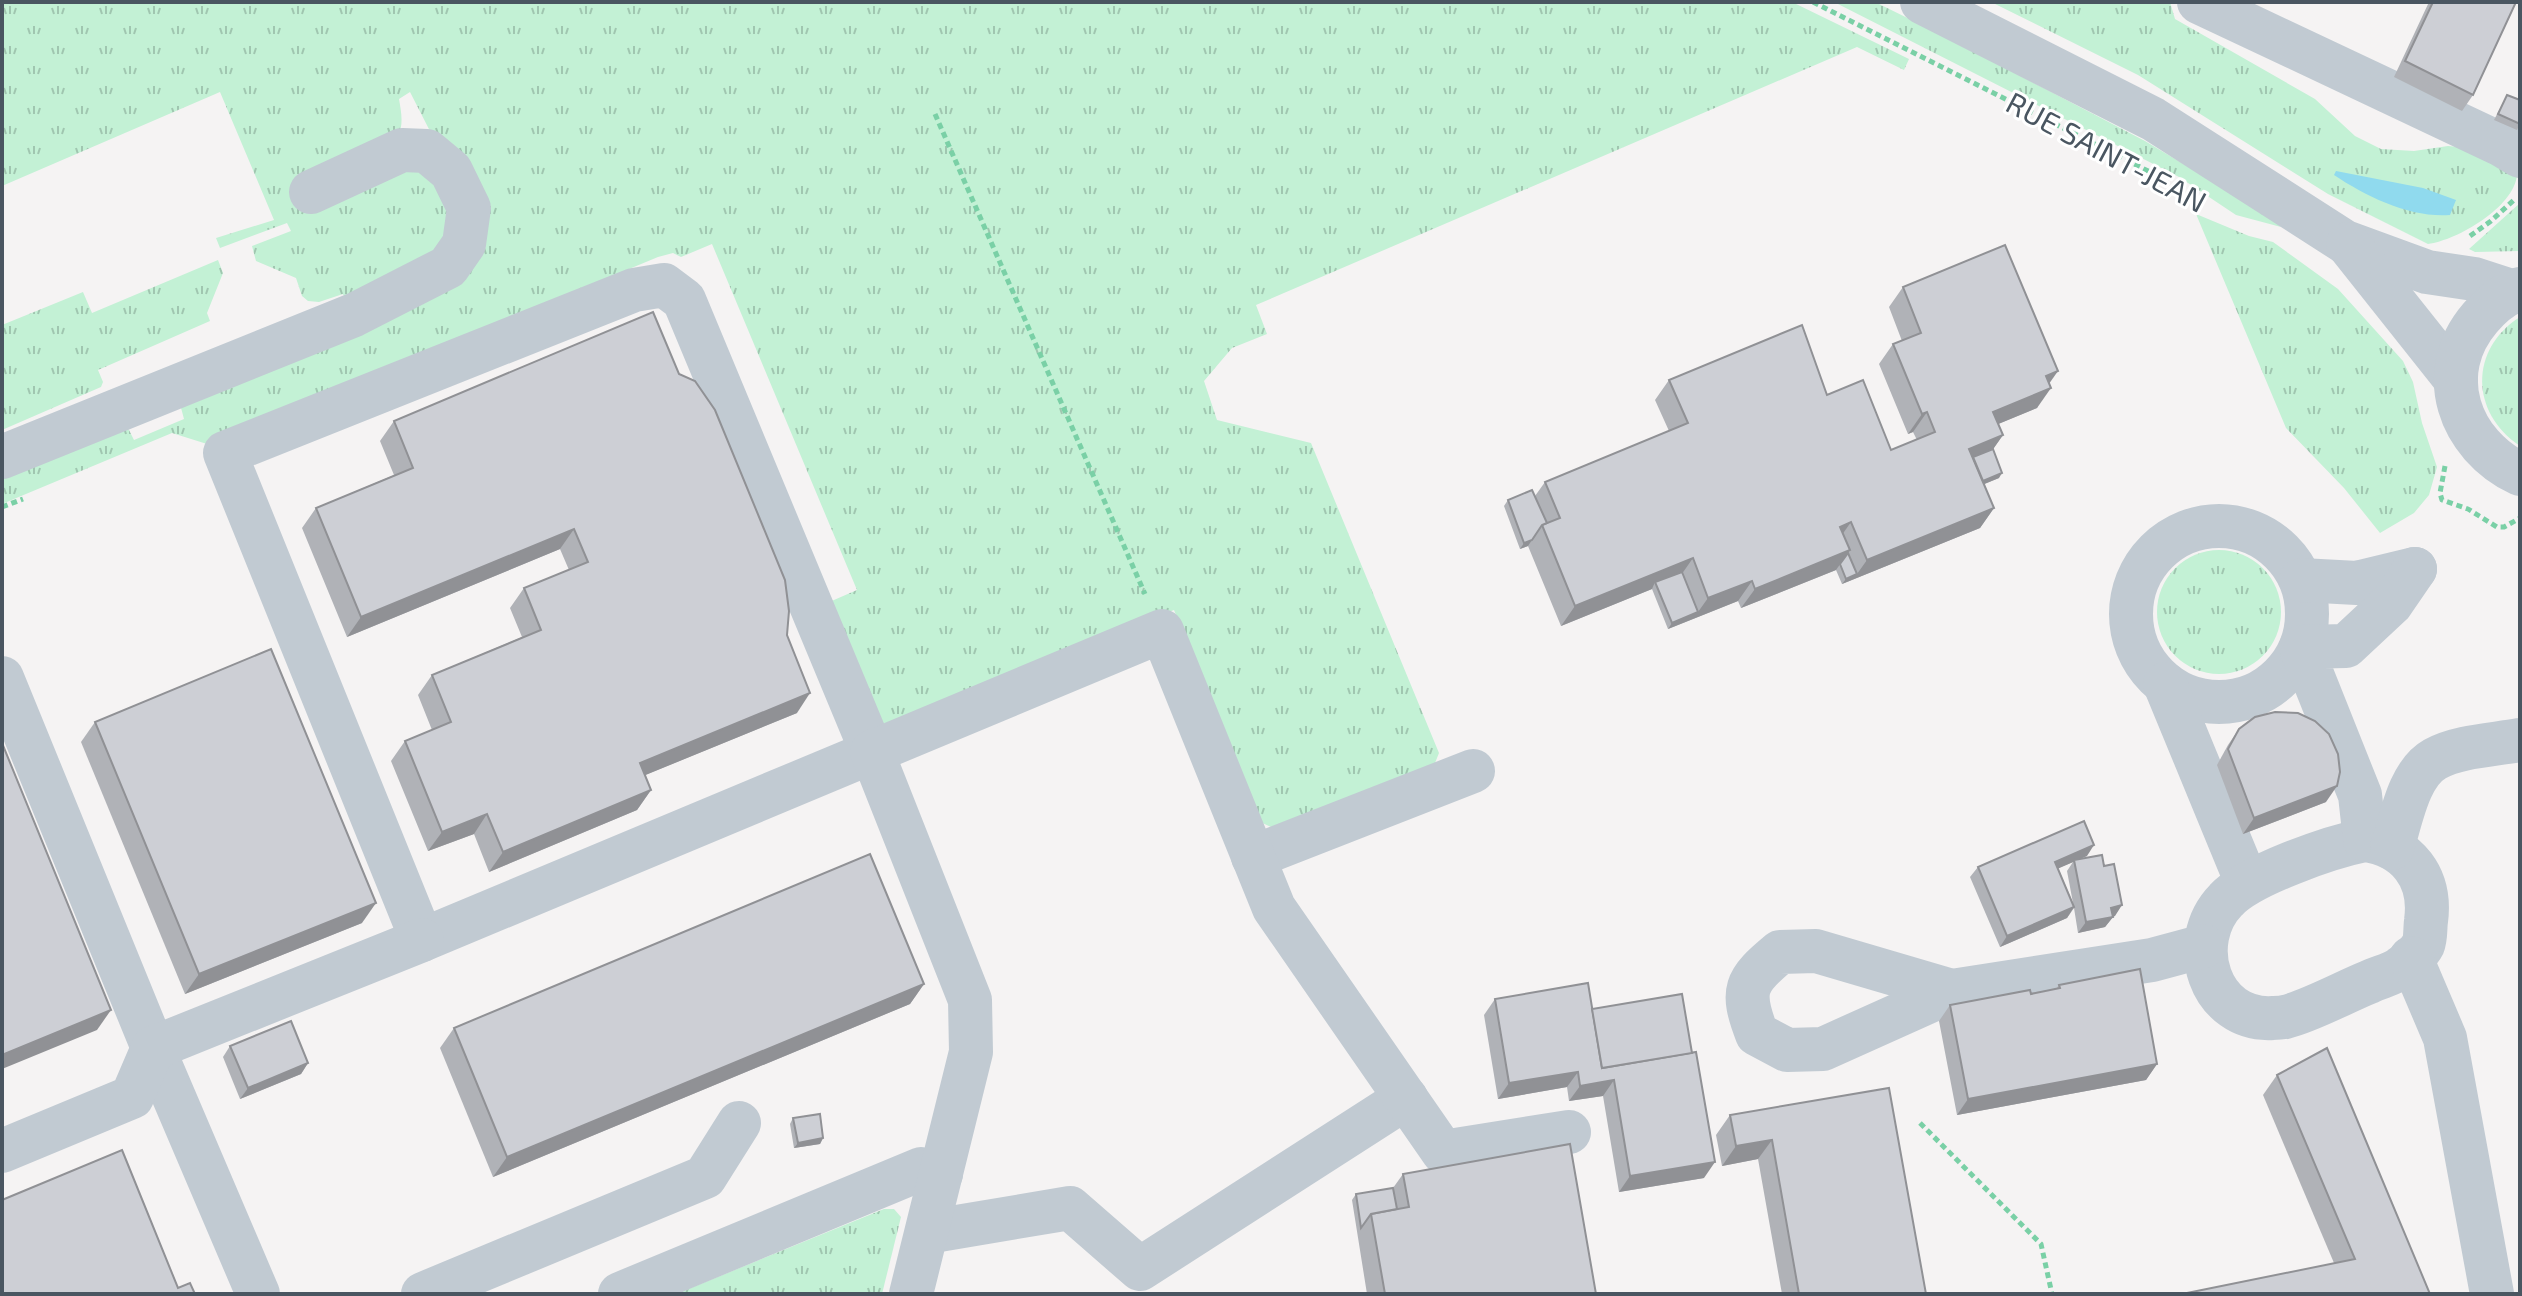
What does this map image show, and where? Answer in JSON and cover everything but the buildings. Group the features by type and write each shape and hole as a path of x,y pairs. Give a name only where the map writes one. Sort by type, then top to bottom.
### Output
{"street":[{"name":"RUE SAINT-JEAN","path":"1922,2 2153,119 2345,242 2427,272 2474,279 2516,290"},
{"path":"2199,2 2520,156"},
{"path":"2,457 354,315 448,267 464,244 469,208 451,171 427,151 402,150 311,192"},
{"name":"RUE SAINT-JEAN","path":"2345,242 2456,380"},
{"path":"422,940 225,453 634,290 664,285 684,300 872,752 970,1000 971,1052 911,1294"},
{"path":"2516,290 2489,307 2471,328 2460,353 2456,380 2458,405 2467,428 2491,457 2520,474"},
{"path":"2207,526 2253,531 2273,543 2290,559 2301,580 2307,602 2307,625 2301,647 2290,668 2254,696 2231,702 2208,702 2185,696 2165,684 2149,668 2137,648 2131,602 2137,580 2148,560 2165,544 2185,532 2207,526"},
{"path":"2301,580 2357,583 2415,569 2391,604 2346,646 2301,647"},
{"path":"2,1151 132,1097 153,1048 422,940 1162,631 1274,908 1443,1152 1569,1132"},
{"path":"2301,647 2378,844"},
{"path":"2,678 153,1048 258,1294"},
{"path":"2165,684 2247,883"},
{"path":"2378,844 2432,760 2452,752 2520,740"},
{"path":"1253,857 1473,771"},
{"path":"2378,844 2419,871 2428,905 2423,945 2402,968 2285,1017 2261,1019 2237,1010 2220,996 2207,972 2204,946 2210,921 2226,899 2247,883 2339,845 2378,844"},
{"path":"1952,991 2152,960 2204,946"},
{"path":"2411,958 2445,1038 2492,1294"},
{"path":"927,1232 1070,1208 1140,1269 1406,1098"},
{"path":"423,1294 705,1177 739,1123"},
{"path":"620,1294 921,1169 941,1174"}],"path":[{"name":"RUE SAINT-JEAN","path":"1813,2 2162,178"},
{"path":"935,114 1162,631"},
{"path":"2467,238 2520,194"},
{"path":"2,507 30,496"},
{"path":"1920,1123 2041,1244 2052,1294"}],"green space":[{"path":"2,2 1792,2 1909,59 1904,70 1857,47 1256,305 1267,334 1232,348 1204,381 1217,420 1311,443 1439,753 1435,763 1428,768 1271,827 1258,821 1174,610 894,724 883,723 873,714 827,603 857,590 712,244 681,257 673,253 658,257 207,444 172,433 2,504 2,475 127,426 134,440 184,419 180,404 360,328 362,320 443,279 464,264 477,239 483,212 479,190 460,159 433,137 410,92 399,99 401,127 391,143 350,168 292,192 298,209 406,163 423,162 439,167 449,179 458,204 459,223 436,260 347,304 343,294 319,302 308,301 302,296 296,278 256,261 252,246 291,231 287,223 220,248 216,238 274,220 220,92 2,186"},
{"path":"1834,2 1875,2 1944,36 2145,141 2267,214 2281,227 2236,215 2179,177"},
{"path":"1991,2 2170,2 2175,19 2315,99 2355,136 2381,149 2414,151 2448,146 2479,149 2517,175 2514,187 2483,220 2454,236 2428,244 2328,194 2138,75"},
{"path":"2520,203 2520,251 2475,252 2469,249"},
{"path":"2196,214 2249,236 2273,242 2338,289 2403,361 2413,382 2422,423 2437,467 2429,495 2414,513 2380,533 2344,488 2286,428"},
{"path":"218,260 223,273 207,313 210,321 98,370 103,382 101,387 2,430 2,325 83,292 92,313"},
{"path":"2520,317 2520,446 2492,416 2482,381 2484,363 2491,346 2503,330"},
{"path":"2219,550 2243,555 2263,568 2276,588 2281,612 2276,636 2263,656 2243,669 2219,674 2195,669 2175,656 2162,636 2157,612 2162,588 2175,568 2195,555"},
{"path":"884,1209 894,1209 901,1217 882,1294 676,1294"}],"water":[{"path":"2336,171 2423,188 2456,200 2450,215 2420,213 2360,191 2334,175"}]}
